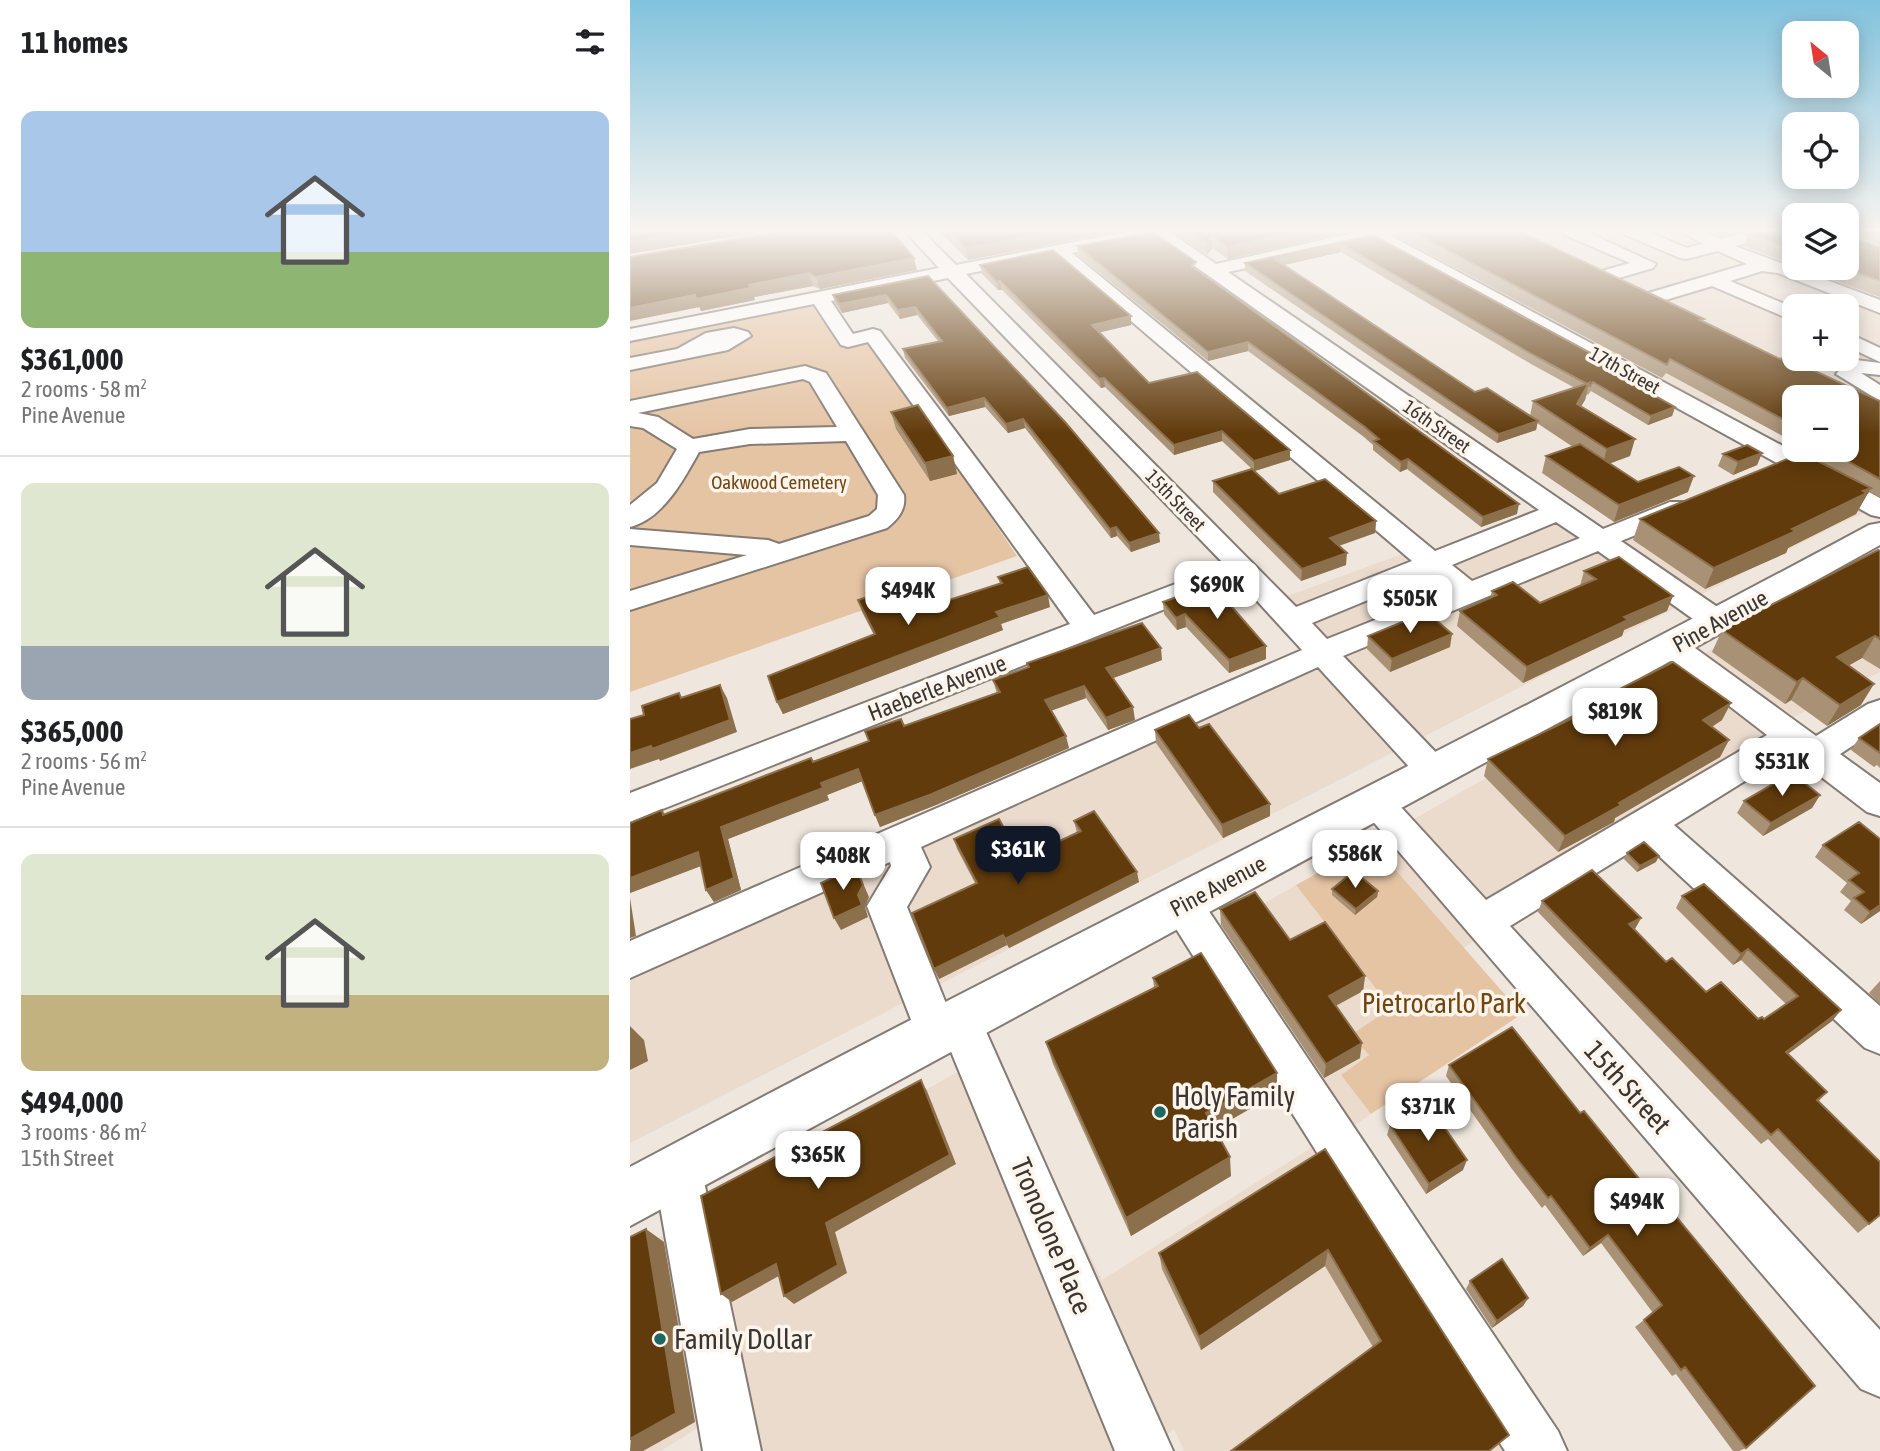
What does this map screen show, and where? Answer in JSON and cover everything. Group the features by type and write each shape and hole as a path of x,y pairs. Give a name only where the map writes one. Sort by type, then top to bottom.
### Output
{"main road":[{"name":"Pine Avenue","path":"630,1199 949,1027 1673,647 1880,531"}],"street":[{"path":"630,335 810,299"},
{"path":"819,299 848,341 873,335 1088,629"},
{"name":"15th Street","path":"981,299 1243,568 1435,773"},
{"path":"1116,299 1468,593"},
{"name":"16th Street","path":"1254,299 1718,622"},
{"name":"17th Street","path":"1499,299 1782,455"},
{"path":"1653,299 1673,309"},
{"path":"1756,299 1782,310"},
{"path":"1852,299 1880,310"},
{"path":"1859,346 1880,356"},
{"path":"630,364 686,352"},
{"path":"1880,371 1857,381 1880,394"},
{"path":"630,601 878,522 889,512 892,503 891,495 818,378 805,372 699,393 635,421"},
{"path":"1822,380 1880,408"},
{"path":"635,421 690,447 746,438 852,434"},
{"path":"630,519 667,487 690,447"},
{"path":"1755,477 1794,462"},
{"name":"17th Street","path":"1794,462 1880,509"},
{"path":"630,960 1322,653 1704,498"},
{"path":"1292,620 1559,511"},
{"path":"630,537 792,549"},
{"name":"Haeberle Avenue","path":"630,807 1243,568"},
{"path":"1673,647 1880,802"},
{"path":"1482,923 1647,823 1803,745 1880,712"},
{"name":"15th Street","path":"1376,804 1877,1360"},
{"path":"1647,823 1880,1034"},
{"name":"Tronolone Place","path":"899,841 911,867 887,906 949,1027 1144,1451"},
{"path":"1182,904 1538,1451"},
{"path":"678,1172 732,1451"}],"shaded area":[{"path":"1589,299 1782,299 1782,371 1859,371 1859,299 1869,299 1880,305 1880,506 1837,525 630,1143 630,967 1333,652 1282,598 1421,547 1428,552 1559,499 1603,531 1788,462 1859,462 1859,385 1782,385 1782,395 1754,390 1690,412 1602,363 1652,347"},
{"path":"1880,558 1880,672 1791,719 1772,753 1463,948 1372,843 1712,649"},
{"path":"1296,885 1392,1008 1369,1055 1341,1075 1371,1114 1343,1133 1505,1451 1184,1451 1174,1429 1145,1451 762,1451 748,1396 661,1451 630,1451 630,1254 992,1053 1102,1280 1322,1141 1193,944"}],"green space":[{"name":"Oakwood Cemetery","path":"804,303 812,305 839,345 871,338 1017,556 630,692 630,339"},
{"name":"Pietrocarlo Park","path":"1372,843 1522,1014 1371,1114 1341,1075 1369,1055 1351,1035 1391,1008 1296,885"}],"building":[{"path":"630,299 676,299 630,308"},
{"path":"835,299 867,299 839,304"},
{"path":"889,299 949,299 1065,422 1159,533 1129,543 1116,527 1110,529 1023,419 1006,424 984,398 947,408 903,349 942,341 915,307 898,310"},
{"path":"1018,299 1111,299 1131,316 1092,325 1149,383 1197,372 1290,450 1254,461 1222,431 1174,445 1104,378 1099,379"},
{"path":"1142,299 1237,299 1519,504 1483,517 1408,459 1401,462 1374,441 1379,439 1365,427 1248,342 1208,352"},
{"path":"1298,299 1335,299 1475,392 1487,388 1538,421 1499,434"},
{"path":"1436,299 1490,299 1655,388 1652,394 1675,407 1651,416 1593,382 1590,386 1589,383 1533,355"},
{"path":"1540,299 1661,299 1782,358 1782,371 1815,371 1845,385 1782,385 1782,419 1670,359 1667,365"},
{"path":"1589,383 1577,404 1635,439 1607,449 1533,401"},
{"path":"1859,391 1880,401 1880,479 1850,462 1859,462"},
{"path":"918,405 953,456 925,463 891,412"},
{"path":"1580,444 1638,482 1679,467 1694,476 1619,505 1546,456"},
{"path":"1747,445 1762,453 1738,462 1723,454"},
{"path":"1782,461 1820,462 1871,488 1863,491 1867,493 1792,529 1796,531 1714,568 1640,519"},
{"path":"1252,469 1279,494 1325,479 1376,521 1330,538 1347,553 1302,569 1213,481"},
{"path":"1878,550 1880,639 1875,636 1837,657 1874,684 1840,705 1803,678 1797,682 1722,630"},
{"path":"1619,557 1673,596 1624,617 1628,620 1527,667 1460,611 1497,595 1492,591 1513,582 1540,603 1596,579 1584,571"},
{"path":"1028,567 1048,595 996,612 1000,617 777,702 768,676 875,634 858,600 932,575 946,601 1002,583 998,577"},
{"path":"1212,584 1266,646 1229,660 1185,614 1176,618 1163,602"},
{"path":"1427,612 1452,634 1392,659 1368,636"},
{"path":"1142,623 1161,648 1106,668 1133,707 1106,718 1084,686 1045,700 1066,736 932,794 875,815 858,769 821,783 823,788 721,827 734,878 706,890 698,852 630,878 630,823 662,810 663,815 811,758 813,762 869,741 865,731 901,719 904,726 1000,692 993,680 1029,667 1027,663"},
{"path":"1673,662 1731,703 1703,720 1729,740 1565,836 1488,759 1606,702 1602,698"},
{"path":"720,685 730,720 652,749 651,746 630,753 630,719 644,715 642,706 679,693 681,698"},
{"path":"1189,715 1199,728 1209,724 1270,804 1222,825 1155,730"},
{"path":"1880,724 1880,753 1859,738"},
{"path":"1792,773 1820,795 1771,823 1744,801"},
{"path":"1094,811 1137,872 1005,939 1003,935 934,969 912,913 977,883 954,839 999,819 1021,859 1081,831 1074,821"},
{"path":"1859,822 1880,839 1880,905 1870,912 1854,898 1864,892 1849,880 1859,873 1823,845"},
{"path":"1644,842 1659,856 1640,866 1627,853"},
{"path":"856,867 863,885 858,895 862,905 834,918 821,883"},
{"path":"1592,870 1641,918 1629,924 1666,962 1672,958 1706,992 1721,982 1758,1019 1764,1019 1798,996 1748,949 1741,954 1682,896 1704,884 1841,1010 1786,1052 1827,1092 1817,1100 1880,1162 1880,1215 1869,1224 1778,1129 1771,1135 1542,901"},
{"path":"1354,871 1378,891 1356,909 1332,889"},
{"path":"1255,892 1290,940 1325,922 1365,976 1329,996 1362,1043 1326,1064 1220,909"},
{"name":"Holy Family Parish","path":"1201,953 1277,1073 1206,1113 1230,1157 1126,1218 1046,1042 1158,986 1153,978"},
{"path":"1512,1027 1580,1113 1584,1111 1666,1212 1670,1209 1815,1386 1746,1448 1685,1367 1681,1370 1644,1320 1662,1305 1608,1235 1590,1248 1551,1196 1548,1198 1517,1159 1449,1065"},
{"path":"921,1080 950,1155 826,1223 838,1265 784,1296 776,1264 721,1294 701,1196"},
{"path":"1427,1102 1467,1160 1429,1184 1390,1125"},
{"path":"1325,1149 1509,1435 1489,1451 1231,1451 1381,1341 1328,1250 1199,1337 1159,1253"},
{"path":"646,1229 676,1413 630,1439 630,1237"},
{"path":"1502,1259 1528,1298 1497,1321 1470,1281"}],"place":[{"name":"Holy Family Parish","path":"1160,1112"},
{"name":"Family Dollar","path":"660,1339"}]}
